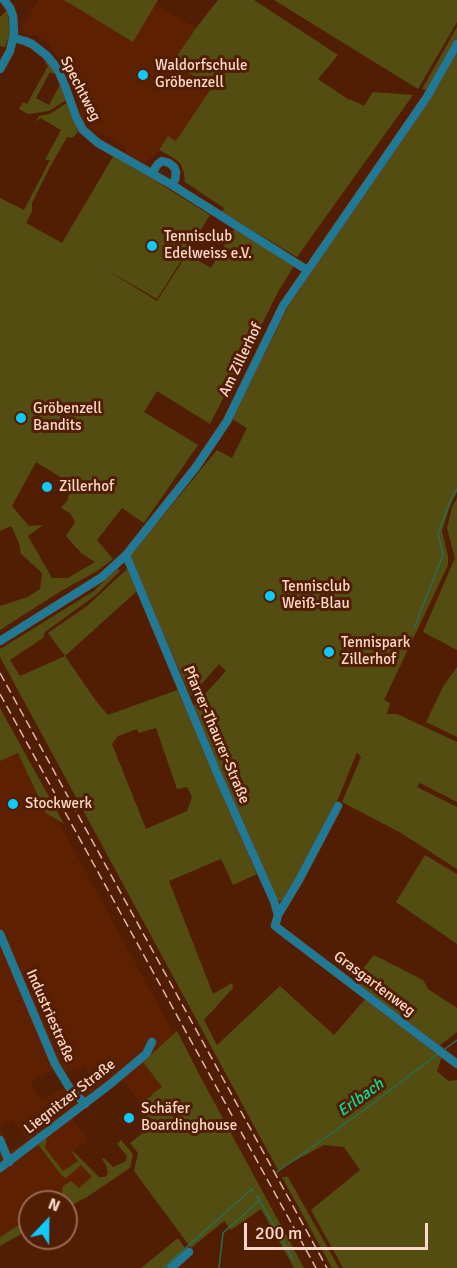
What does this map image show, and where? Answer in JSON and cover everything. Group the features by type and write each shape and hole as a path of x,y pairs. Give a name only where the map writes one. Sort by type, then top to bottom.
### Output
{"street":[{"path":"0,69 14,38 13,16 4,0"},
{"name":"Spechtweg","path":"14,38 32,44 53,63 83,130 98,143 172,185 307,270"},
{"name":"Am Zillerhof","path":"1,641 92,585 126,555 196,466 227,421 283,306 427,97 457,44"},
{"path":"152,173 162,161 169,163 176,172 172,185"},
{"name":"Pfarrer-Thaurer-Straße","path":"126,555 278,915"},
{"path":"278,915 338,806"},
{"name":"Grasgartenweg","path":"278,915 275,926 457,1064"},
{"name":"Industriestraße","path":"0,934 56,1064 69,1087 85,1104"},
{"name":"Liegnitzer Straße","path":"0,1168 85,1104 146,1054 152,1042"},
{"path":"0,1140 9,1162"},
{"path":"171,1268 189,1252"}],"shaded area":[{"name":"Waldorfschule Gröbenzell","path":"38,0 64,0 133,42 155,4 196,28 172,63 212,86 176,141 168,136 157,153 144,163 126,153 125,146 82,121 75,89 60,58 51,49 50,44 36,35 27,36 22,29"},
{"path":"64,0 158,0 133,42"},
{"path":"218,0 254,0 338,55 318,79 349,100 364,106 373,92 413,95 297,257 222,212 224,208 185,182 180,163 159,150 168,136 176,141 212,87 172,63"},
{"path":"274,0 457,0 457,22 418,89"},
{"path":"7,10 10,32 5,47 0,46 0,17"},
{"path":"457,27 457,40 426,90 422,89"},
{"path":"457,51 457,492 442,531 448,565 384,700 390,703 387,714 397,714 457,742 457,802 420,783 417,787 457,807 457,869 401,833 342,802 361,757 357,752 321,835 282,901 274,901 194,706 226,671 219,664 191,696 129,557 217,450 232,458 247,428 232,419 288,307 434,90"},
{"path":"47,60 56,70 54,74 50,72 36,98 49,105 62,81 67,98 49,111 28,114 19,109 23,102 27,104 48,66 45,63"},
{"path":"65,104 69,105 79,131 72,138 67,137 32,203 32,211 26,223 62,243 114,155 210,215 157,299 102,267 157,301 187,254 211,268 235,228 294,266 279,290 248,352 243,350 237,359 242,362 210,424 157,391 144,412 198,445 144,523 122,508 97,540 113,559 0,630 0,606 28,597 40,589 42,573 21,554 19,543 11,526 0,531 0,198 24,210 50,160 45,160 61,130 40,118 36,121 39,116 50,114","holes":["36,462 72,484 67,501 61,508 70,513 75,522 66,536 81,553 95,562 68,578 52,578 28,536 43,525 29,526 12,506"]},
{"path":"457,498 457,650 423,632 455,558 447,528 452,507"},
{"path":"117,568 120,571 96,595 45,632 43,638 10,660 20,676 65,656 108,715 180,689 213,774 257,874 233,885 221,859 169,881 213,994 232,983 233,988 204,1020 217,1045 280,986 334,1035 366,998 442,1056 437,1071 448,1081 457,1080 457,1268 343,1268 311,1210 360,1170 344,1147 324,1145 278,1170 0,657 0,649 94,591","holes":["156,728 177,789 187,787 192,797 187,811 146,829 112,744 118,736 137,729 139,733"]},
{"path":"127,569 137,591 65,656 48,633 87,606"},
{"path":"457,667 457,737 426,722 444,685"},
{"path":"0,708 64,824 46,813 18,753 0,761"},
{"path":"0,714 174,1034 144,1062 163,1087 141,1105 123,1080 72,1118 86,1137 86,1141 72,1152 97,1179 78,1193 78,1190 18,1190 18,1234 0,1245 0,1127 7,1145 12,1149 28,1139 12,1120 0,1126","holes":["85,1066 90,1075 41,1100 31,1081 51,1071 69,1072"]},
{"path":"425,855 457,874 457,944 396,902"},
{"path":"374,955 423,980 428,989 457,1008 457,1032 439,1046 353,981"},
{"path":"177,1031 304,1268 294,1268 261,1209 231,1230 224,1221 191,1248 134,1171 138,1153 130,1143 145,1131 149,1124 141,1105 162,1087 143,1062"},
{"path":"44,1137 47,1140 45,1148 63,1171 78,1161 73,1151 99,1177 105,1177 108,1174 102,1159 104,1158 113,1167 126,1161 127,1156 117,1144 121,1140 133,1154 130,1168 78,1202 78,1190 62,1190 63,1186 71,1181 79,1188 92,1177 81,1165 66,1178 62,1176 37,1143"},
{"path":"282,1177 288,1177 339,1268 332,1268"},
{"path":"18,1226 18,1236 0,1246 0,1237"},
{"path":"178,1238 187,1251 168,1268 141,1268"}],"waterway":[{"path":"414,628 443,555 438,533 457,489"},
{"name":"Erlbach","path":"445,1049 457,1040"},
{"name":"Erlbach","path":"277,1172 438,1054"},
{"name":"Erlbach","path":"163,1268 252,1189 253,1191"},
{"path":"219,1268 223,1233 260,1200 257,1196"},
{"path":"260,1201 293,1260"}],"railway":[{"path":"0,673 327,1268"},
{"path":"0,694 316,1268"}],"place":[{"name":"Waldorfschule Gröbenzell","path":"143,75"},
{"name":"Tennisclub Edelweiss e.V.","path":"152,246"},
{"name":"Gröbenzell Bandits","path":"21,418"},
{"name":"Zillerhof","path":"47,487"},
{"name":"Tennisclub Weiß-Blau","path":"270,596"},
{"name":"Tennispark Zillerhof","path":"329,652"},
{"name":"Stockwerk","path":"13,804"},
{"name":"Schäfer Boardinghouse","path":"129,1118"}]}
